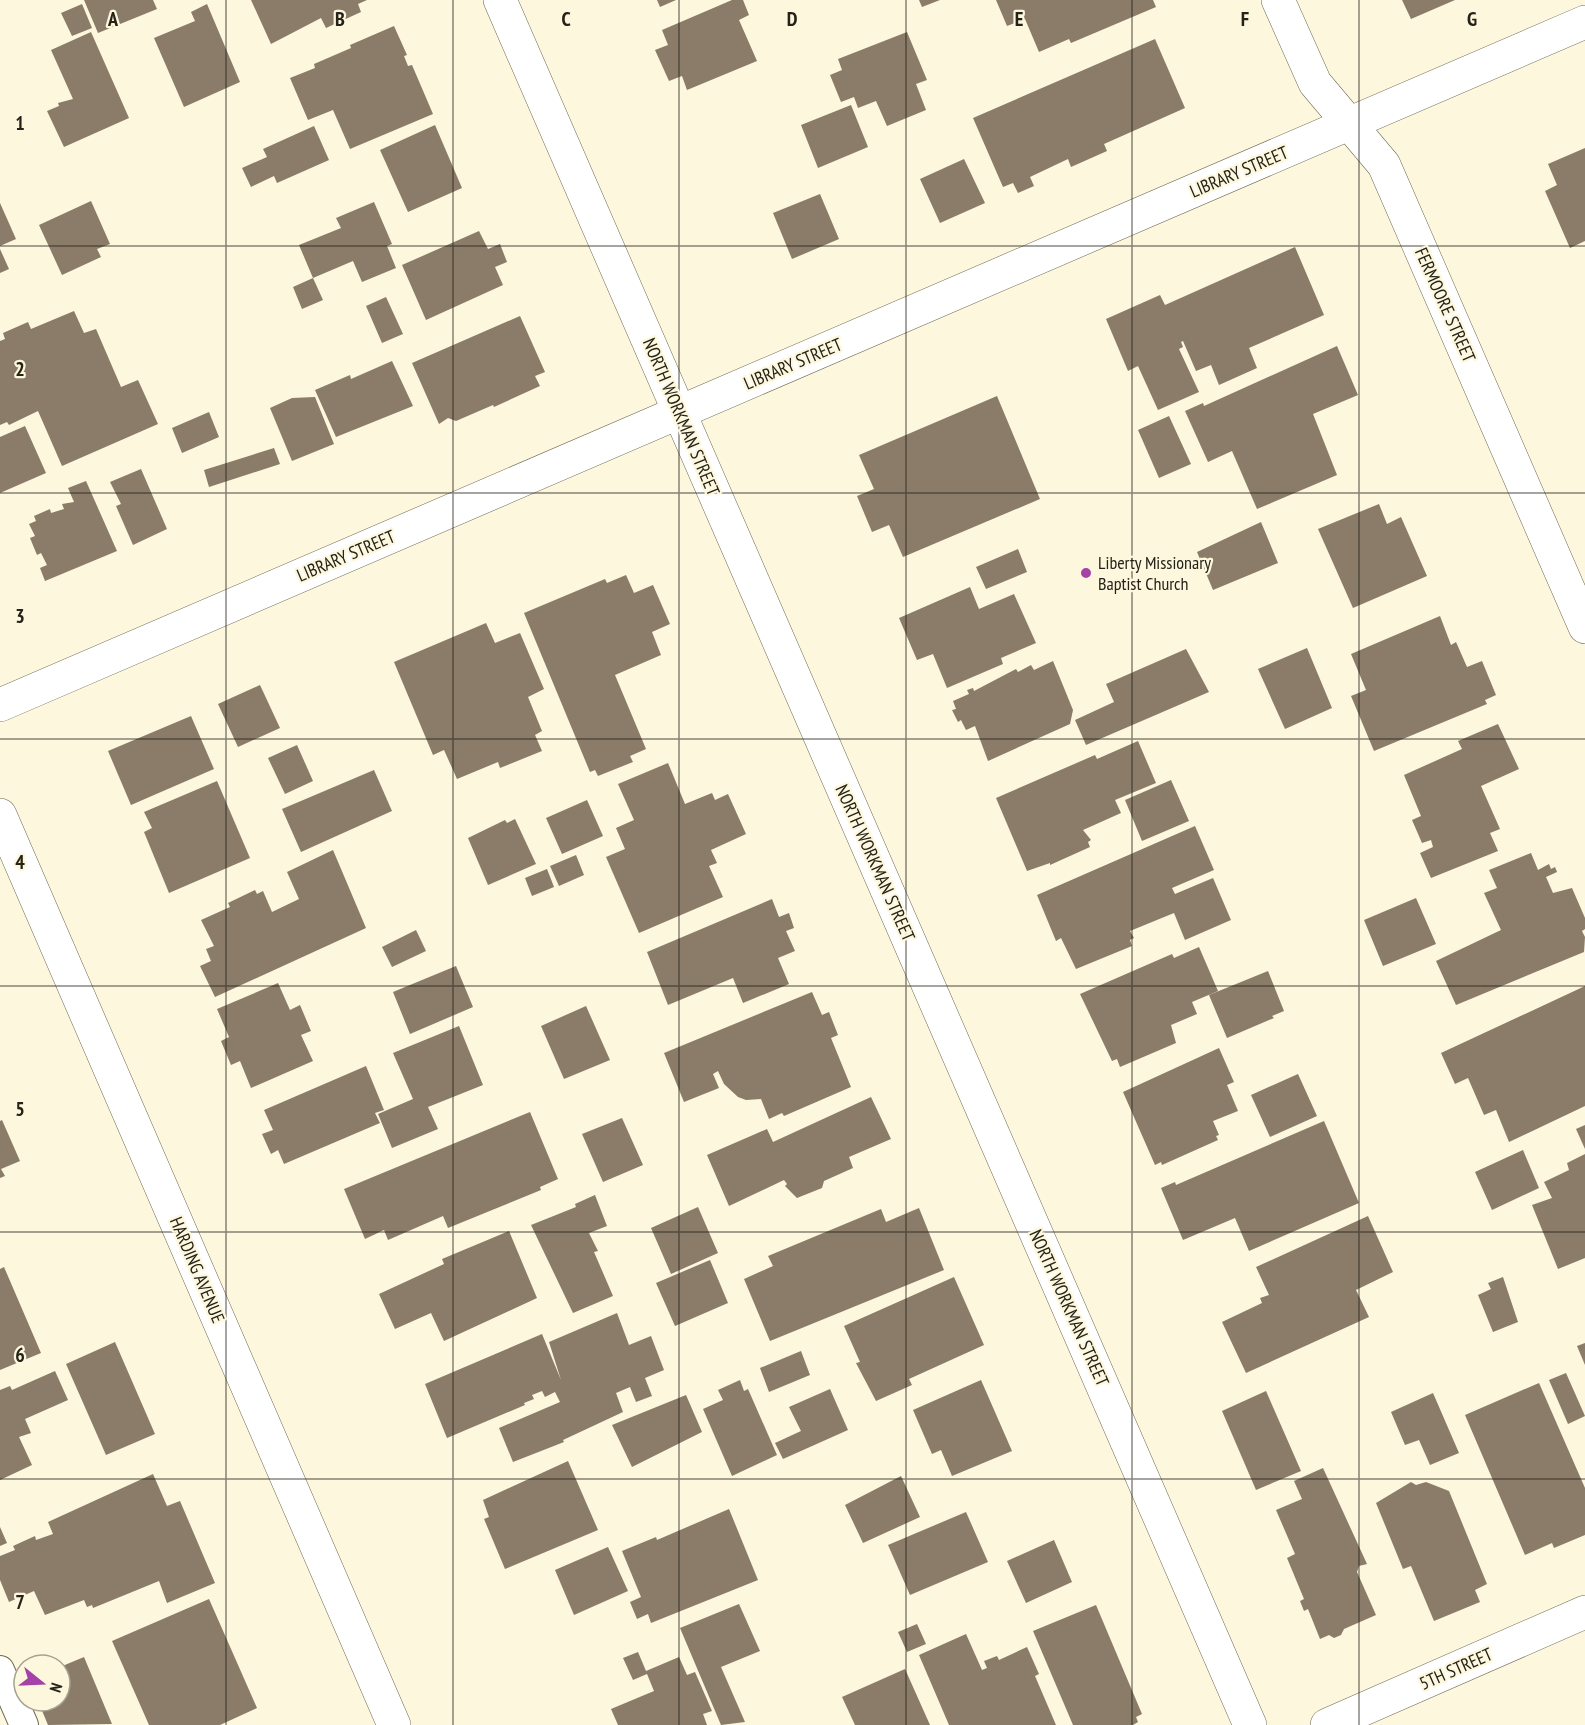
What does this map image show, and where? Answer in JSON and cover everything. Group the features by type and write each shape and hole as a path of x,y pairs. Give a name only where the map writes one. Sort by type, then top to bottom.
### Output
{"street":[{"name":"NORTH WORKMAN STREET","path":"500,0 1250,1725"},
{"name":"FERMOORE STREET","path":"1278,0 1312,78 1384,165 1585,627"},
{"name":"LIBRARY STREET","path":"0,705 1585,22"},
{"name":"HARDING AVENUE","path":"0,814 394,1725"},
{"name":"5TH STREET","path":"1327,1725 1585,1612"}],"lane":[{"path":"0,1670 24,1725"}],"building":[{"path":"84,0 153,0 157,9 98,33"},
{"path":"251,0 367,0 358,4 361,12 326,28 321,18 271,44"},
{"path":"657,0 676,0 660,7"},
{"path":"732,0 743,0 749,15 739,20 757,61 687,90 682,76 669,81 655,50 668,45 662,30"},
{"path":"919,0 940,0 922,7"},
{"path":"996,0 1153,0 1156,7 1071,43 1069,39 1039,52 1025,19 1007,26"},
{"path":"1402,0 1455,0 1411,19"},
{"path":"82,4 92,28 72,36 61,13"},
{"path":"207,4 240,82 184,107 154,38 195,21 191,12"},
{"path":"394,26 407,55 404,56 408,66 412,65 433,114 350,149 333,110 308,120 290,78 315,68 314,64 351,48 350,45"},
{"path":"91,32 129,118 64,147 47,111 59,106 58,103 73,99 51,50"},
{"path":"907,32 927,80 916,84 926,110 887,126 876,101 858,108 854,97 841,102 830,75 842,70 838,59"},
{"path":"1155,39 1185,108 1104,144 1107,151 1071,167 1068,159 1030,177 1034,186 1018,193 1013,183 1003,187 973,118"},
{"path":"851,105 868,147 818,168 801,125"},
{"path":"435,125 462,188 408,212 380,150"},
{"path":"314,126 329,160 277,183 274,176 251,187 242,168 267,157 263,149"},
{"path":"1585,148 1585,241 1570,248 1545,191 1557,185 1548,164"},
{"path":"964,159 985,203 940,223 920,179"},
{"path":"820,194 839,239 792,259 773,213"},
{"path":"91,201 110,244 97,249 101,257 62,275 39,225"},
{"path":"374,202 392,244 387,246 396,268 362,282 353,261 313,278 299,245 341,228 336,218"},
{"path":"0,203 16,239 0,246"},
{"path":"479,231 488,249 500,244 507,262 495,267 503,285 426,320 402,265"},
{"path":"1295,247 1324,315 1249,348 1257,368 1219,385 1211,365 1196,371 1183,341 1181,342 1183,347 1179,349 1199,392 1158,410 1138,366 1128,371 1106,319 1160,295 1165,305"},
{"path":"0,249 9,269 0,273"},
{"path":"313,278 323,300 302,309 293,287"},
{"path":"386,297 403,334 382,343 366,306"},
{"path":"74,311 84,333 96,329 121,387 138,380 158,424 62,466 38,411 9,425 7,422 0,425 0,341 5,339 3,333 28,322 31,329"},
{"path":"520,316 545,372 535,376 540,386 494,407 493,405 456,421 448,418 439,424 412,363"},
{"path":"1337,346 1358,395 1313,414 1337,475 1257,509 1232,451 1208,462 1185,411 1203,403 1204,406"},
{"path":"392,361 413,406 336,437 315,390 350,375 351,379"},
{"path":"997,396 1040,499 903,557 889,525 872,532 857,496 874,489 859,455"},
{"path":"315,397 334,444 292,461 270,408 292,398"},
{"path":"209,412 219,437 182,453 172,428"},
{"path":"1169,416 1191,464 1159,478 1138,430"},
{"path":"25,426 46,473 0,493 0,437"},
{"path":"274,448 280,464 209,487 204,470"},
{"path":"141,469 167,529 133,545 116,506 121,504 110,482"},
{"path":"86,481 117,551 45,581 40,568 47,565 41,553 37,555 30,538 35,536 29,524 36,521 34,516 50,509 51,513 64,509 62,504 74,502 68,488"},
{"path":"1379,504 1387,524 1401,517 1427,576 1353,608 1318,529"},
{"path":"1261,522 1278,563 1213,590 1197,552"},
{"path":"1018,549 1027,572 986,589 976,567"},
{"path":"626,575 634,593 653,585 670,624 652,632 661,655 615,675 646,749 630,756 633,762 598,776 595,770 590,772 524,613 605,579 607,583"},
{"path":"970,587 979,609 1014,594 1036,643 1001,658 1003,664 947,688 933,654 917,660 899,618"},
{"path":"1440,616 1451,645 1456,642 1467,667 1482,661 1496,695 1485,700 1487,704 1374,751 1351,696 1366,690 1351,654"},
{"path":"486,623 495,643 520,633 544,689 528,697 542,731 535,735 542,751 500,768 498,762 457,779 444,750 433,755 394,662"},
{"path":"1307,648 1332,708 1285,729 1258,669"},
{"path":"1186,649 1209,692 1086,745 1075,720 1114,702 1106,684"},
{"path":"1053,661 1073,710 1070,724 988,761 975,726 966,730 961,720 958,722 952,710 956,709 953,701 969,694 967,690 973,688 974,691 1016,669 1018,672 1031,665 1034,670"},
{"path":"260,685 280,728 238,747 218,704"},
{"path":"191,716 214,769 131,805 108,751"},
{"path":"1498,724 1519,769 1481,786 1500,829 1490,833 1498,851 1431,878 1420,853 1433,847 1431,840 1422,843 1412,820 1421,816 1404,775 1462,749 1458,741"},
{"path":"1138,741 1156,783 1115,800 1121,813 1083,830 1091,840 1088,842 1090,847 1050,865 1050,863 1027,871 996,798 1095,755 1097,759"},
{"path":"297,745 313,781 285,794 268,758"},
{"path":"668,763 685,804 712,793 715,800 728,794 746,834 711,850 717,863 709,866 723,897 639,933 606,857 625,849 616,828 634,820 618,784"},
{"path":"374,770 392,811 301,852 282,809"},
{"path":"1171,780 1189,821 1142,841 1125,800"},
{"path":"217,781 250,858 169,893 144,832 152,828 144,812"},
{"path":"587,800 603,836 562,854 546,818"},
{"path":"515,819 536,864 488,885 468,838 505,820 507,823"},
{"path":"1195,826 1214,870 1172,888 1175,894 1213,878 1231,920 1185,940 1174,913 1130,931 1134,938 1130,940 1132,946 1076,969 1061,938 1056,941 1037,895"},
{"path":"333,850 366,928 215,997 200,966 211,961 206,949 214,946 201,920 230,907 228,903 255,890 257,894 263,891 272,912 299,899 287,872"},
{"path":"1531,853 1538,870 1549,864 1551,869 1555,867 1557,872 1546,877 1553,893 1572,888 1585,918 1585,929 1582,931 1585,937 1584,952 1456,1005 1436,961 1501,930 1484,893 1497,888 1489,870"},
{"path":"576,855 584,875 559,886 550,866"},
{"path":"547,869 554,887 532,896 525,878"},
{"path":"1416,898 1436,944 1383,966 1364,920"},
{"path":"772,899 779,917 789,913 794,928 786,931 795,951 778,958 789,984 743,1003 733,978 668,1005 647,952"},
{"path":"416,930 426,951 392,967 382,947"},
{"path":"1199,947 1218,991 1192,1002 1197,1014 1171,1025 1176,1043 1120,1067 1117,1059 1112,1061 1080,994 1172,954 1174,958"},
{"path":"456,966 473,1007 410,1034 393,992"},
{"path":"1268,971 1284,1011 1272,1016 1274,1018 1227,1038 1209,995"},
{"path":"278,983 290,1010 300,1005 311,1031 301,1035 313,1061 251,1088 240,1061 231,1065 221,1041 229,1037 217,1009"},
{"path":"1585,986 1585,1106 1509,1142 1496,1110 1484,1115 1468,1078 1455,1084 1441,1053"},
{"path":"812,992 822,1015 829,1012 838,1035 831,1038 851,1087 784,1116 782,1113 769,1119 761,1099 746,1100 738,1097 724,1084 718,1071 713,1074 719,1088 684,1102 664,1053"},
{"path":"586,1006 610,1060 564,1079 541,1026"},
{"path":"459,1026 483,1085 428,1107 438,1129 392,1148 378,1114 413,1099 393,1053"},
{"path":"1219,1048 1234,1082 1227,1085 1238,1111 1213,1121 1219,1135 1216,1136 1218,1140 1162,1165 1161,1162 1155,1165 1123,1092"},
{"path":"366,1066 384,1110 375,1113 380,1123 284,1164 278,1150 271,1154 262,1134 273,1130 264,1110"},
{"path":"1298,1074 1317,1116 1270,1137 1251,1095"},
{"path":"871,1097 891,1139 849,1157 853,1168 824,1181 822,1188 797,1198 785,1186 787,1184 784,1180 729,1206 707,1155 767,1129 773,1142"},
{"path":"530,1112 558,1179 540,1187 541,1190 448,1228 443,1216 388,1240 384,1230 365,1239 344,1189"},
{"path":"622,1118 643,1165 603,1182 582,1134"},
{"path":"2,1120 20,1161 1,1169 5,1176 0,1178 0,1121"},
{"path":"1324,1121 1359,1203 1249,1251 1235,1218 1183,1240 1161,1188 1175,1182 1176,1185"},
{"path":"1585,1125 1585,1149 1576,1129"},
{"path":"1523,1150 1539,1188 1492,1210 1475,1172"},
{"path":"1585,1154 1585,1258 1558,1269 1532,1205 1552,1198 1544,1182 1569,1170 1567,1163"},
{"path":"595,1195 607,1226 589,1233 598,1251 594,1252 613,1296 573,1313 531,1225 576,1207 575,1204"},
{"path":"698,1207 718,1253 671,1274 651,1228"},
{"path":"919,1208 944,1270 770,1341 744,1279 773,1266 768,1256 881,1209 886,1222"},
{"path":"1368,1216 1393,1272 1356,1290 1369,1317 1246,1373 1222,1322 1262,1303 1260,1298 1269,1295 1256,1267"},
{"path":"509,1231 537,1298 444,1341 431,1313 395,1329 379,1294 444,1264 442,1259"},
{"path":"710,1260 728,1303 675,1326 656,1283"},
{"path":"4,1267 41,1353 0,1370 0,1269"},
{"path":"954,1277 984,1345 909,1379 912,1385 876,1401 856,1363 860,1362 844,1326"},
{"path":"1503,1277 1518,1322 1493,1332 1478,1295 1491,1289 1488,1283"},
{"path":"617,1313 629,1345 651,1336 664,1370 645,1378 652,1396 636,1402 630,1387 616,1393 623,1412 563,1440 564,1442 513,1462 499,1428 560,1402 555,1392 545,1397 542,1391 532,1395 534,1399 524,1403 525,1405 447,1438 425,1384 542,1334 561,1380 549,1342"},
{"path":"115,1342 155,1434 106,1455 66,1364"},
{"path":"1585,1343 1585,1365 1577,1346"},
{"path":"801,1351 810,1375 769,1392 760,1368"},
{"path":"55,1371 68,1400 25,1419 31,1433 19,1437 32,1465 0,1480 0,1390 10,1386 12,1390"},
{"path":"1566,1373 1585,1416 1568,1424 1549,1380"},
{"path":"740,1380 744,1391 748,1389 777,1455 732,1476 703,1409 723,1400 718,1390"},
{"path":"981,1380 1012,1451 952,1476 941,1450 932,1454 913,1410"},
{"path":"1539,1383 1585,1488 1585,1535 1554,1548 1552,1543 1525,1555 1465,1415"},
{"path":"830,1389 848,1430 783,1459 775,1443 801,1431 789,1407"},
{"path":"1266,1391 1301,1471 1256,1490 1222,1411"},
{"path":"1433,1393 1459,1453 1430,1465 1419,1440 1405,1445 1391,1412"},
{"path":"686,1395 702,1432 632,1467 612,1425"},
{"path":"568,1461 598,1530 505,1569 484,1519 489,1517 483,1500"},
{"path":"1323,1468 1367,1564 1359,1566 1357,1572 1376,1615 1344,1629 1341,1635 1334,1638 1329,1635 1320,1639 1308,1609 1304,1611 1300,1601 1304,1599 1287,1558 1295,1554 1276,1510 1302,1499 1294,1481"},
{"path":"153,1474 167,1506 180,1501 215,1583 167,1603 159,1581 93,1608 92,1605 87,1607 84,1600 45,1615 34,1591 9,1602 0,1580 0,1556 15,1550 13,1546 35,1536 36,1540 53,1534 48,1522"},
{"path":"901,1476 920,1517 863,1543 845,1505"},
{"path":"1411,1482 1416,1485 1426,1482 1449,1491 1487,1584 1475,1590 1480,1602 1434,1621 1411,1566 1403,1569 1376,1503"},
{"path":"729,1509 758,1580 651,1623 648,1614 637,1619 630,1602 641,1597 622,1551 656,1537 657,1540"},
{"path":"966,1512 988,1562 910,1595 888,1545"},
{"path":"0,1527 7,1543 0,1546"},
{"path":"1054,1540 1072,1582 1026,1603 1007,1561"},
{"path":"608,1547 628,1591 574,1615 555,1570"},
{"path":"209,1599 257,1708 220,1725 149,1725 112,1641"},
{"path":"739,1604 760,1651 721,1667 745,1722 721,1725 680,1628"},
{"path":"1096,1605 1142,1714 1136,1717 1138,1722 1133,1725 1073,1725 1033,1631"},
{"path":"917,1624 926,1644 907,1652 898,1632"},
{"path":"966,1634 982,1670 987,1668 984,1661 997,1656 999,1660 1027,1647 1039,1674 1035,1676 1056,1725 949,1725 919,1655"},
{"path":"638,1652 646,1671 679,1657 687,1675 695,1672 712,1711 703,1714 707,1725 618,1725 611,1709 654,1691 647,1674 633,1680 623,1658"},
{"path":"84,1657 112,1724 48,1725 43,1713 72,1713 72,1662"},
{"path":"905,1669 930,1725 855,1725 842,1697"}],"place":[{"name":"Liberty Missionary Baptist Church","path":"1086,573"}]}
